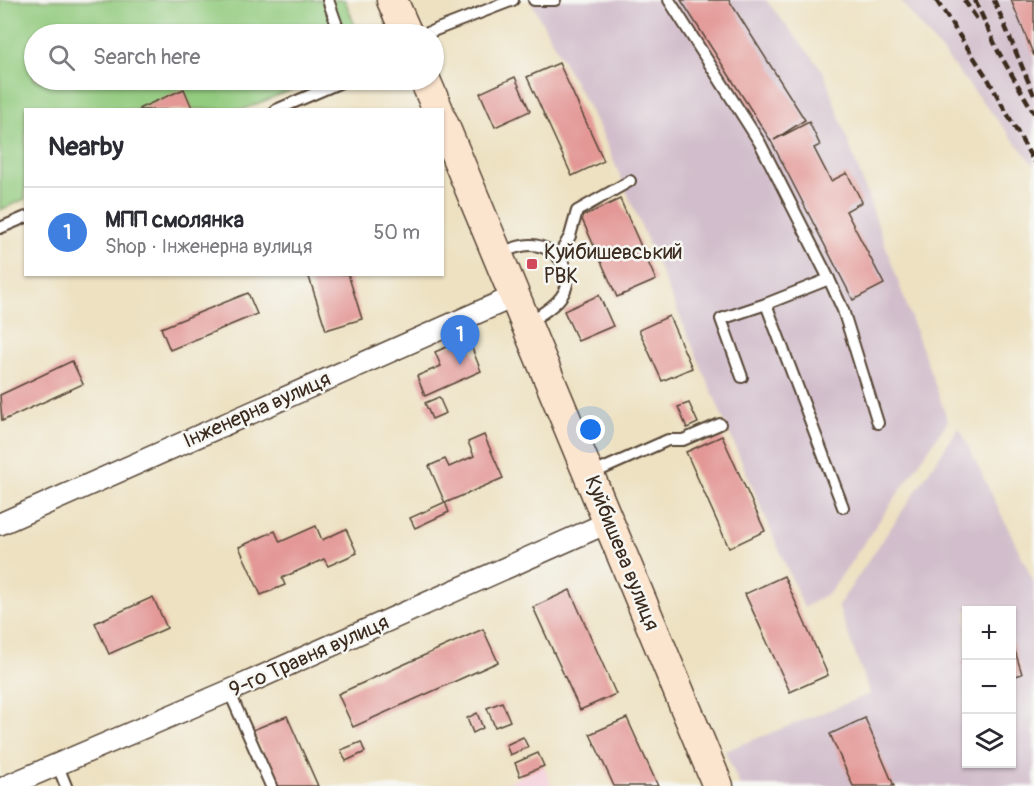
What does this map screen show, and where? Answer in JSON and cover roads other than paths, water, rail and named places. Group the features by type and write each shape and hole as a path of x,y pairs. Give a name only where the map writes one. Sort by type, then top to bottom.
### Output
{"main road":[{"path":"392,0 402,24"},
{"path":"429,90 437,108"},
{"name":"Куйбишева вулиця","path":"444,126 718,786"}],"street":[{"name":"Інженерна вулиця","path":"0,524 515,296"},
{"name":"9-го Травня вулиця","path":"7,786 229,691 609,522"}],"lane":[{"path":"328,0 336,24"},
{"path":"444,27 513,0"},
{"path":"534,0 555,0"},
{"path":"669,0 760,143 829,279 843,310 878,423"},
{"path":"281,108 323,90"},
{"path":"559,255 570,236 577,211 630,181"},
{"path":"0,228 24,218"},
{"path":"498,255 530,245 546,248 559,255 567,273 568,284 563,295 554,305 526,324"},
{"path":"742,377 721,319 829,279"},
{"path":"766,304 843,507"},
{"path":"589,475 668,440 683,440 720,424"},
{"path":"229,691 271,786"},
{"path":"57,764 66,786"}],"railway":[{"path":"936,0 988,79 1034,162"},
{"path":"964,0 977,19"},
{"path":"975,0 998,51 1034,113"},
{"path":"994,0 1034,95"}],"place":[{"name":"Куйбишевський РВК","path":"532,264"},
{"name":"МПП смолянка","path":"460,365"}]}
